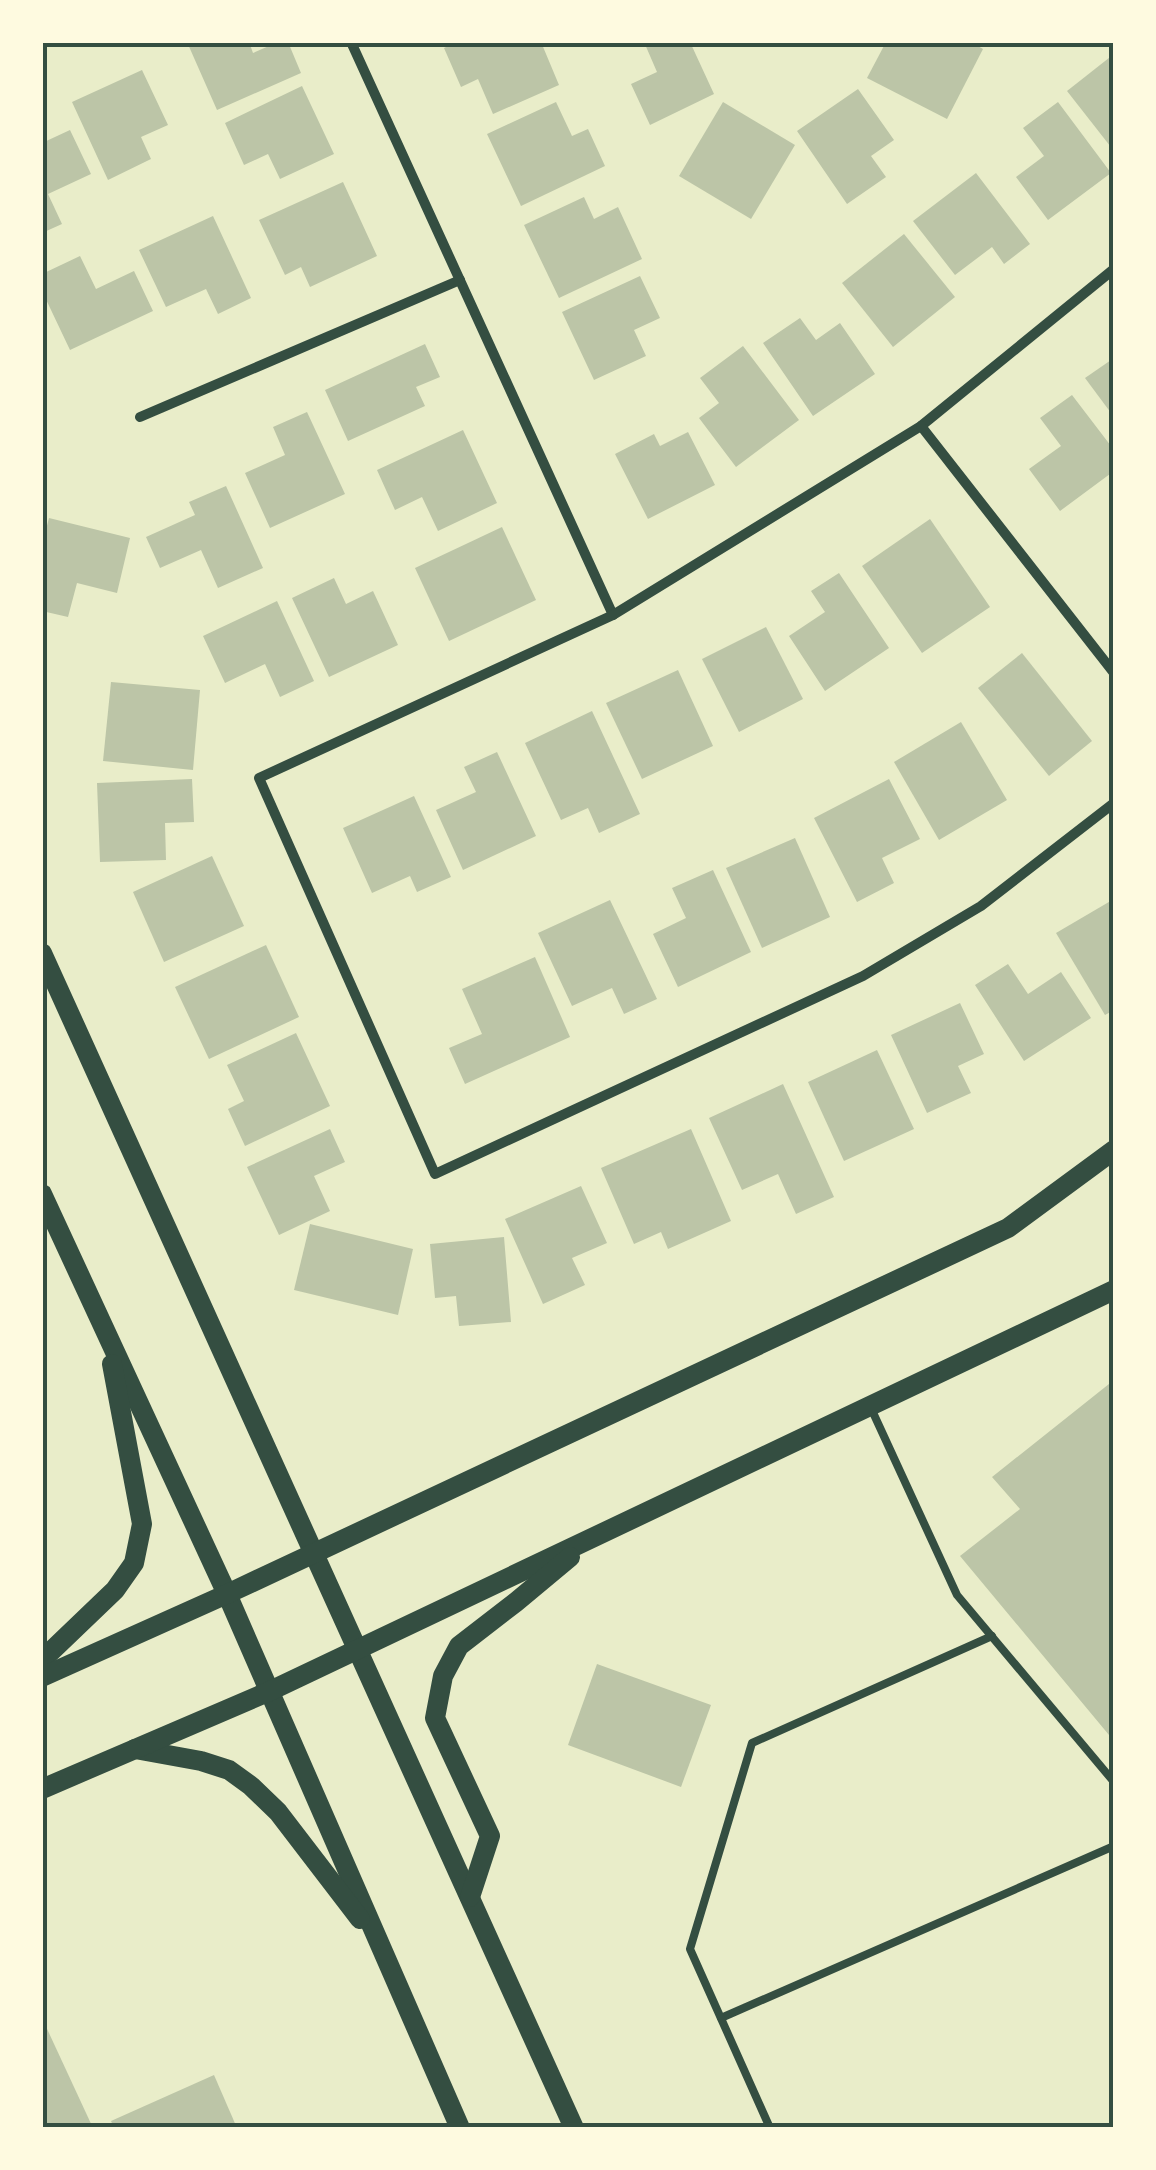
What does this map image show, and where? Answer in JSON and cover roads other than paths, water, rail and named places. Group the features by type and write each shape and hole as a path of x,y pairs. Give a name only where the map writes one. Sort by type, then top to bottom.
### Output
{"main road":[{"path":"42,952 574,2128"},
{"path":"42,1676 316,1553 1008,1228 1114,1150"},
{"path":"42,1194 227,1594 460,2128"},
{"path":"42,1789 270,1691 1114,1290"},
{"path":"42,1660 115,1590 134,1563 142,1524 107,1332"},
{"path":"470,1898 490,1836 435,1718 443,1676 459,1646 590,1539"},
{"path":"134,1749 201,1760 228,1770 251,1786 278,1812 380,1944"}],"street":[{"path":"350,42 613,615"},
{"path":"1114,269 921,426 613,615 259,778 434,1174 863,976 981,906 1114,803"},
{"path":"140,417 460,280"},
{"path":"921,426 1114,672"}],"lane":[{"path":"870,1406 957,1595 1114,1782"},
{"path":"770,2128 690,1949 752,1743 992,1636"},
{"path":"721,2018 1114,1846"}]}
